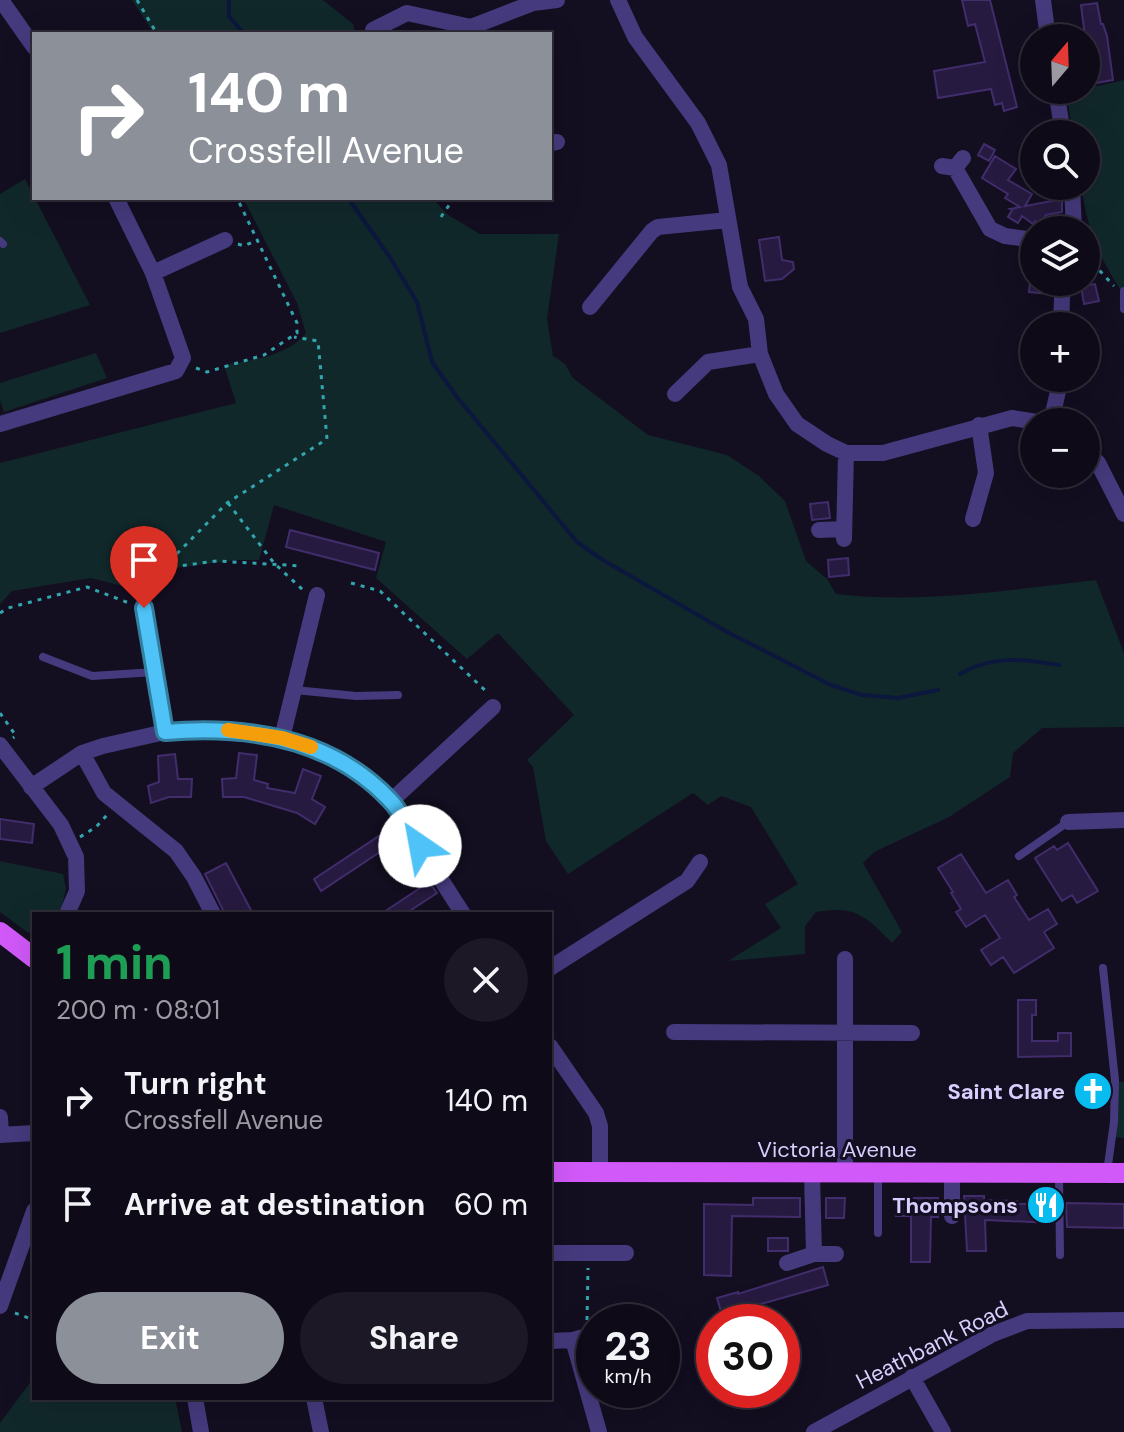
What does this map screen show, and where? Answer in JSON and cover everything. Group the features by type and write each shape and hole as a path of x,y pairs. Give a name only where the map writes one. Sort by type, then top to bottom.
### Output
{"main road":[{"path":"0,932 32,956"},
{"name":"Victoria Avenue","path":"552,1172 1116,1173"}],"street":[{"path":"373,30 407,13 470,30 533,3 557,0"},
{"path":"618,0 635,37 698,123 719,165 740,287 756,319 760,354 776,394 797,424 846,453 883,453 979,425 1020,419"},
{"path":"1043,0 1046,24"},
{"path":"6,4 32,44"},
{"path":"953,164 990,229 1020,238"},
{"path":"0,424 176,371 182,364 183,358 153,273 117,200"},
{"path":"590,307 609,294 652,231 658,227 728,220"},
{"path":"153,273 225,240"},
{"path":"675,394 684,372 708,362 760,354"},
{"path":"973,519 986,473 979,425"},
{"path":"819,530 844,534 846,453"},
{"path":"1100,467 1124,514"},
{"path":"282,738 317,595"},
{"path":"144,608 165,732"},
{"path":"391,801 493,707"},
{"path":"31,787 82,753 165,732 224,729 282,738 336,758 367,778 391,801 462,912"},
{"path":"0,745 61,825 70,843 78,873 77,891 68,912"},
{"path":"82,753 94,779 117,805 176,851 212,912"},
{"path":"1068,822 1124,820"},
{"path":"552,967 687,881 700,862"},
{"path":"845,959 845,1174"},
{"path":"674,1032 912,1033"},
{"path":"552,1049 596,1113 600,1126 600,1172"},
{"path":"0,1117 1,1135 32,1133"},
{"path":"952,1173 952,1216"},
{"path":"812,1174 814,1254"},
{"path":"6,1308 32,1218"},
{"path":"552,1253 626,1253"},
{"path":"787,1263 814,1254 836,1254"},
{"name":"Heathbank Road","path":"814,1432 993,1334 1027,1321 1124,1320"},
{"path":"552,1341 576,1338"},
{"path":"912,1377 943,1432"},
{"path":"195,1400 201,1432"},
{"path":"314,1400 321,1432"},
{"path":"595,1408 599,1432"}],"lane":[{"path":"1123,293 1124,309"},
{"path":"43,657 92,676 156,672"},
{"path":"295,690 356,696 398,695"},
{"path":"1019,856 1068,822"},
{"path":"1103,968 1115,1080 1116,1173"},
{"path":"1059,1173 1060,1255"},
{"path":"878,1174 878,1233"}],"path":[{"path":"137,0 156,32"},
{"path":"182,364 207,372 264,355 297,333 297,323 238,200"},
{"path":"441,217 453,200"},
{"path":"225,240 244,246 257,240"},
{"path":"1100,270 1123,293"},
{"path":"153,578 227,503 327,439 318,341 294,337"},
{"path":"227,503 289,578"},
{"path":"163,568 217,561 302,566"},
{"path":"351,583 380,591 493,699 493,707"},
{"path":"0,613 8,608 87,587 144,608"},
{"path":"0,713 16,736"},
{"path":"70,843 96,827 117,805"},
{"path":"586,1304 587,1283"},
{"path":"6,1308 32,1319"}],"green space":[{"path":"132,0 323,0 353,24 355,32 153,32"},
{"path":"1124,80 1123,294 1100,254 1100,216 1087,216 1084,200 1100,200 1100,120 1071,120 1068,104 1100,104 1100,85"},
{"path":"25,179 32,200 36,200 90,305 0,333 0,194"},
{"path":"244,200 434,200 448,215 480,234 559,234 547,319 553,356 565,364 573,378 648,435 727,455 759,476 785,501 806,561 827,579 836,594 934,597 1096,580 1124,653 1124,727 1042,728 1013,753 1010,777 949,817 874,852 863,863 902,932 892,943 867,919 850,912 829,910 816,912 805,926 805,954 728,961 781,928 765,904 798,884 751,807 721,796 708,805 693,793 568,874 546,841 533,767 527,760 574,715 498,633 467,659 376,578 386,542 274,505 259,560 235,560 154,571 145,575 140,583 126,587 91,578 12,591 0,604 0,463 236,403 224,365 280,352 298,341 306,333 297,303"},
{"path":"96,353 107,378 4,412 0,383"},
{"path":"0,861 63,874 66,889 61,911 32,912 32,933 0,912"},
{"path":"1118,1082 1124,1082 1124,1138 1116,1137"},
{"path":"32,1380 32,1400 175,1400 182,1432 0,1432 0,1423"}],"building":[{"path":"962,0 990,0 1017,107 1004,111 1002,103 995,105 991,89 938,98 934,71 985,62 975,24 968,26"},
{"path":"1097,3 1107,36 1113,80 1100,82 1100,24 1083,24 1081,5"},
{"path":"984,144 995,150 989,161 978,155"},
{"path":"995,156 1016,169 1008,180 1020,187 1020,200 1028,200 1025,206 1062,200 1062,212 1045,216 1020,216 1018,223 1008,217 1010,209 1020,207 1005,198 1008,194 982,178"},
{"path":"779,237 782,260 793,262 794,269 782,279 765,281 759,240"},
{"path":"1083,296 1098,296 1099,301 1084,304"},
{"path":"828,502 830,518 812,520 810,504"},
{"path":"290,530 379,553 375,570 286,547"},
{"path":"848,558 849,575 829,577 828,560"},
{"path":"239,753 257,755 254,780 268,784 267,788 295,793 303,769 321,776 312,799 325,807 315,824 297,813 244,797 223,797 222,779 236,778"},
{"path":"175,754 178,779 192,779 191,797 169,797 151,803 148,786 159,782 158,756"},
{"path":"0,819 34,824 32,843 0,839"},
{"path":"394,826 401,838 321,891 314,879"},
{"path":"1068,843 1098,891 1077,903 1072,895 1062,901 1035,858 1054,846 1057,850"},
{"path":"961,854 986,893 1008,880 1017,895 1014,897 1029,920 1048,909 1057,924 1044,932 1054,948 1014,973 1003,957 991,965 981,950 1000,938 985,915 966,927 956,912 961,909 953,892 938,868"},
{"path":"226,863 252,912 224,912 205,874"},
{"path":"429,882 437,893 408,912 384,912"},
{"path":"1018,1000 1036,1000 1036,1015 1032,1015 1032,1041 1058,1041 1058,1033 1071,1033 1071,1056 1018,1057"},
{"path":"964,1196 984,1196 984,1200 1017,1201 1017,1204 1052,1203 1053,1223 985,1220 986,1251 967,1251"},
{"path":"753,1198 800,1198 800,1217 732,1216 731,1276 704,1275 704,1204 753,1205"},
{"path":"826,1198 845,1198 844,1218 826,1218"},
{"path":"896,1198 938,1198 938,1217 931,1217 930,1262 911,1262 911,1216 896,1216"},
{"path":"1066,1203 1124,1204 1124,1228 1067,1227"},
{"path":"768,1238 788,1238 788,1251 768,1251"},
{"path":"823,1267 828,1285 761,1304 719,1304 717,1298"}],"waterway":[{"path":"229,0 229,16 242,32"},
{"path":"349,200 417,302 432,362 457,397 577,542 729,633 831,685 862,695 898,698 938,690"},
{"path":"960,674 996,661 1020,660 1059,665"}],"slow traffic":[{"path":"228,730 282,738 311,747"}],"place":[{"name":"Saint Clare","path":"1093,1091"},
{"name":"Thompsons","path":"1046,1205"}],"route":[{"path":"144,608 165,732 224,729 251,732 324,751 367,778 391,801 420,846"}]}
